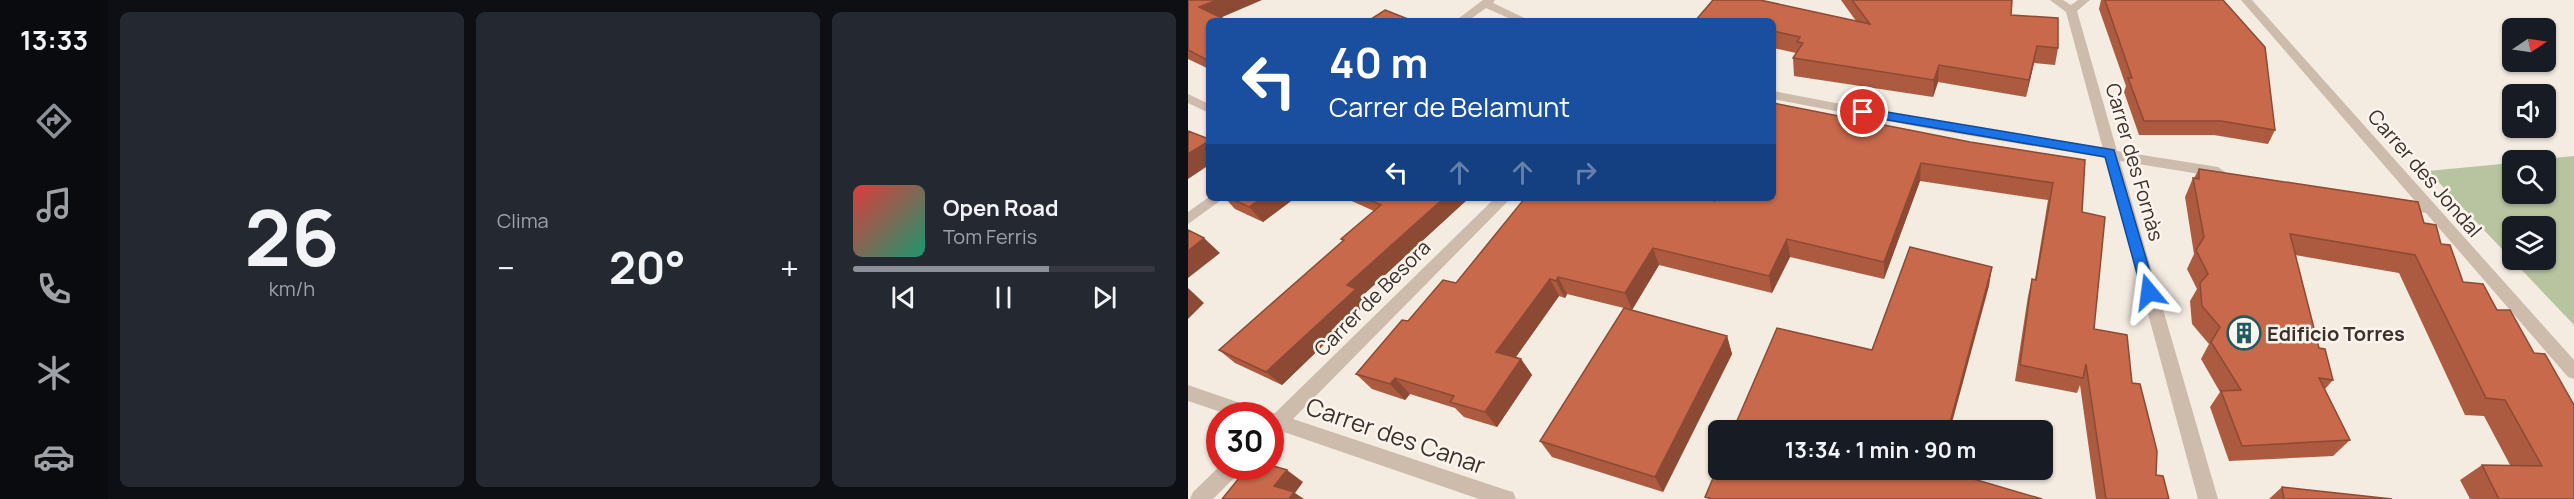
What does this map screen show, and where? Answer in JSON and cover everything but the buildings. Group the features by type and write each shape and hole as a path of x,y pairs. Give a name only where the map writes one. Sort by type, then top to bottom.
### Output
{"street":[{"path":"2055,0 2071,9 2085,0"},
{"name":"Carrer des Jondal","path":"2246,0 2574,372"},
{"path":"1465,18 1487,2 1520,18"},
{"name":"Carrer des Fornàs","path":"2071,9 2208,499"},
{"path":"1776,96 1930,125 2232,175"},
{"path":"1188,98 1206,107"},
{"path":"1188,219 1213,201"},
{"name":"Carrer de Besora","path":"1284,413 1501,201"},
{"path":"2384,201 2431,210"},
{"path":"1188,393 1216,402"},
{"name":"Carrer des Canar","path":"1284,428 1506,499"},
{"path":"1200,499 1219,480"}],"green space":[{"path":"2574,156 2574,325 2522,270 2556,270 2556,216 2502,216 2502,249 2428,171 2502,164 2502,204 2556,204 2556,158"}],"place":[{"name":"Edificio Torres","path":"2244,333"}],"route":[{"path":"1863,112 1930,125 2110,153 2149,292"}]}
